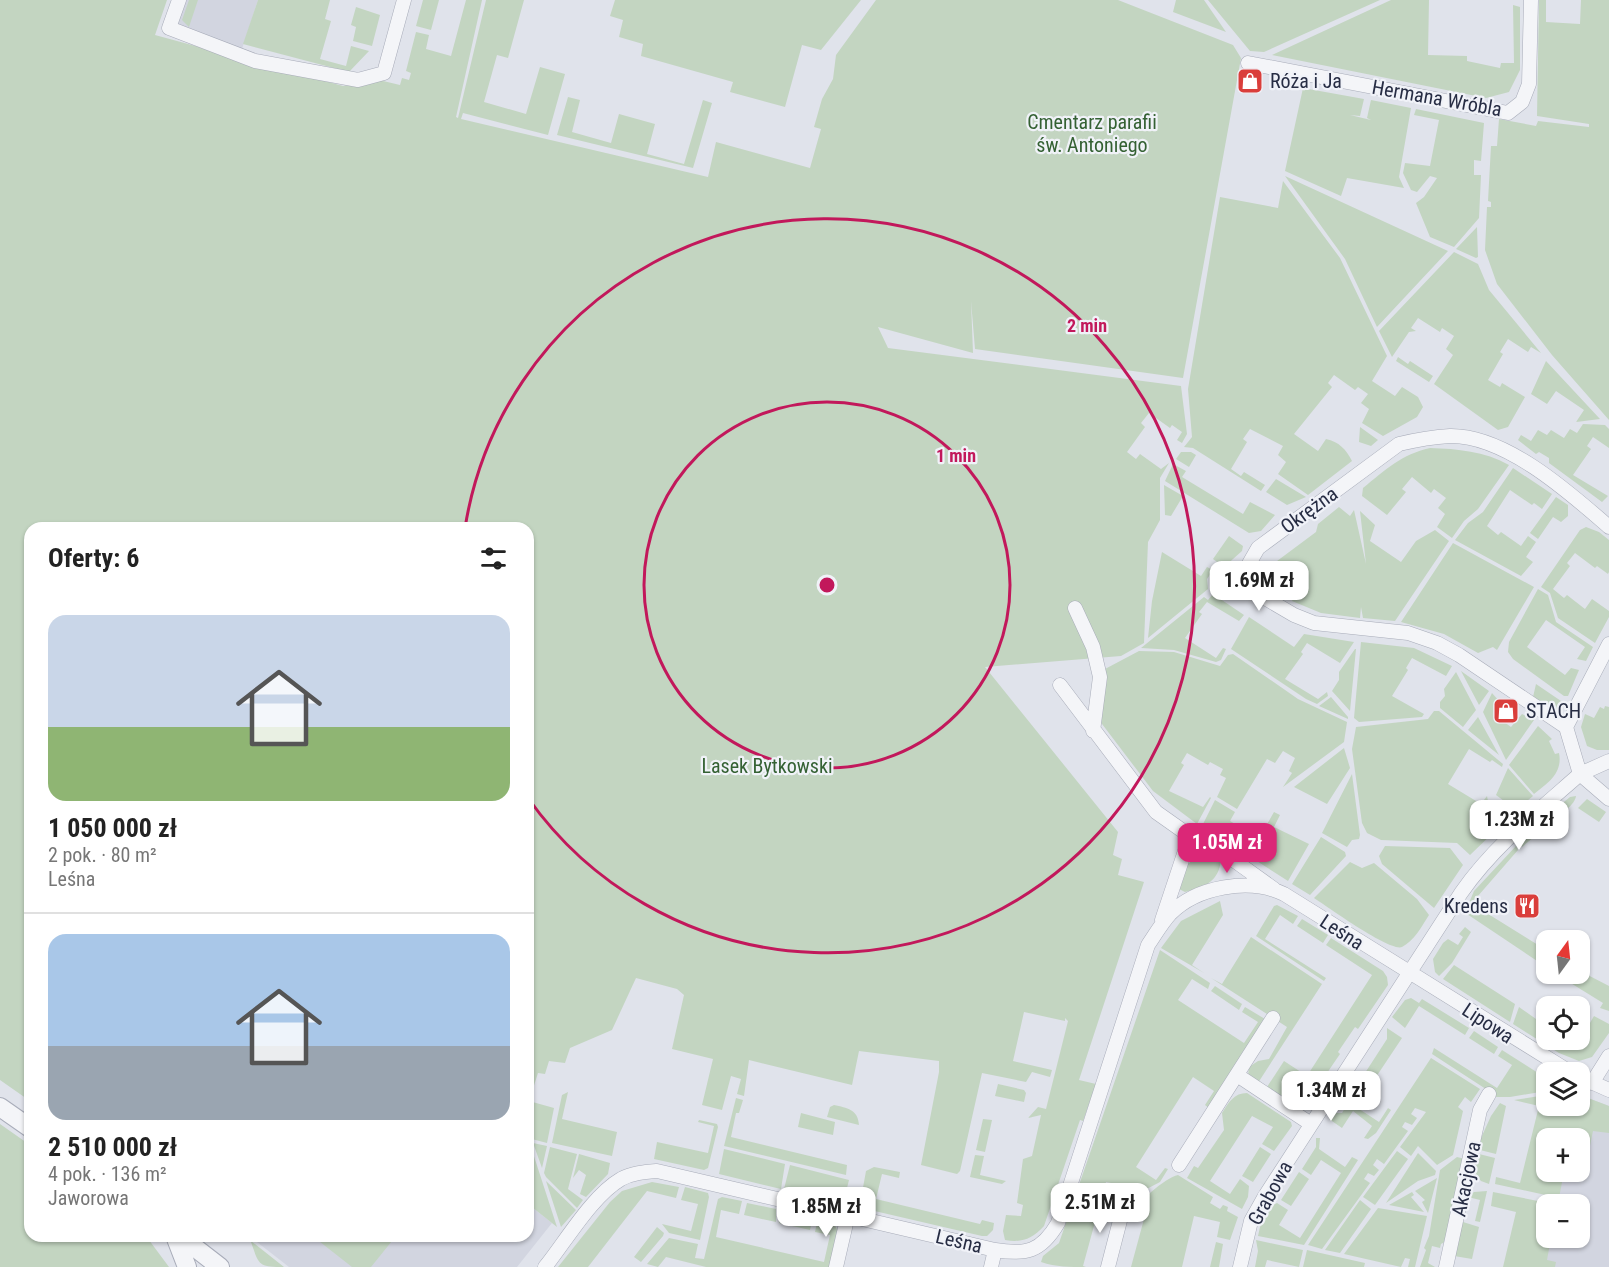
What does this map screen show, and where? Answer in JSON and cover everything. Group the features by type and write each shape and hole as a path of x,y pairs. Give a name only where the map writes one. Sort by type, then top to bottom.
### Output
{"street":[{"path":"179,0 170,28 255,61 358,80 384,73 404,0"},
{"name":"Hermana Wróbla","path":"1248,63 1508,113 1522,102 1528,84 1531,0"},
{"name":"Okrężna","path":"1566,728 1468,660 1437,643 1407,633 1314,623 1294,615 1254,591 1247,579 1246,569 1256,550 1399,444 1428,438 1452,436 1480,440 1505,449 1609,527"},
{"path":"1075,608 1092,647 1100,676 1093,731"},
{"path":"1609,644 1566,728 1580,774 1609,799"},
{"name":"Leśna","path":"1060,685 1156,812 1190,836 1235,861 1277,891 1408,972"},
{"path":"1408,972 1475,873 1519,828 1580,774 1609,761"},
{"name":"Leśna","path":"545,1267 605,1191 622,1179 639,1173 657,1171 994,1250 1018,1253 1032,1250 1042,1244 1058,1223 1148,945 1160,926 1190,836"},
{"name":"Leśna","path":"1160,926 1184,903 1215,889 1249,886 1277,891"},
{"name":"Lipowa","path":"1408,972 1553,1062"},
{"name":"Grabowa","path":"1240,1267 1251,1221 1408,972"},
{"path":"1179,1165 1273,1018"},
{"path":"1590,1076 1609,1056"},
{"path":"1237,1075 1311,1124"},
{"path":"1590,1082 1609,1090"},
{"name":"Akacjowa","path":"1446,1267 1480,1110 1489,1094"},
{"path":"0,1107 24,1124"},
{"path":"1108,1267 1123,1209"},
{"path":"836,1267 848,1215"},
{"path":"178,1242 188,1267"},
{"path":"188,1242 220,1267"},
{"path":"991,1267 994,1250"}],"shaded area":[{"path":"184,0 258,0 242,49 176,25"},
{"path":"1590,1099 1609,1106 1609,1267 1538,1267 1541,1248 1590,1248 1590,1194 1552,1194 1554,1182 1590,1182 1590,1128 1580,1128 1580,1116 1590,1116"},
{"path":"534,1209 552,1223 517,1267 289,1267 257,1242 534,1242"}],"green space":[{"name":"Lasek Bytkowski","path":"0,0 167,0 155,35 343,86 379,80 400,85 402,78 409,80 411,73 406,71 416,32 429,35 426,49 451,56 466,0 482,0 456,117 458,118 486,0 524,0 508,58 497,55 484,102 526,114 540,67 565,74 548,135 463,113 461,119 708,177 716,142 810,168 821,129 814,127 822,99 833,79 836,55 876,0 1118,0 1233,45 1241,58 1183,378 975,349 971,301 973,353 878,327 888,348 1181,386 1187,434 1182,443 1177,440 1182,432 1172,425 1170,428 1149,413 1141,423 1145,427 1127,452 1136,459 1140,454 1161,469 1169,463 1160,478 1160,520 1148,542 1144,643 1121,656 985,667 1118,832 1113,855 1122,859 1118,875 1144,882 1079,1080 1096,1084 1083,1121 1080,1120 1044,1226 1040,1230 1031,1237 1017,1241 1005,1240 1003,1231 1006,1215 1021,1216 1023,1205 1017,1203 1023,1159 1032,1156 1041,1115 1028,1118 1038,1107 1046,1109 1068,1021 1065,1018 1065,1021 1024,1012 1013,1061 1052,1070 1050,1077 1032,1072 1026,1082 982,1073 960,1171 957,1174 921,1165 939,1072 939,1061 859,1051 852,1085 749,1060 744,1096 737,1094 741,1079 731,1076 722,1110 702,1105 713,1059 672,1049 684,995 677,989 636,978 612,1030 570,1048 565,1063 549,1061 545,1074 538,1073 534,1085 534,522 24,522 24,1097 0,1080"},
{"path":"189,0 198,0 189,27 182,20"},
{"path":"258,0 330,0 325,19 331,21 320,59 346,66 351,46 369,51 349,72 243,44"},
{"path":"423,0 439,0 431,30 416,26"},
{"path":"615,0 861,0 821,50 802,45 785,107 730,92 733,82 641,56 643,44 619,37 623,20 610,16"},
{"path":"1176,0 1204,0 1226,32 1173,12"},
{"path":"1208,0 1380,0 1264,52 1250,51"},
{"path":"1391,0 1429,0 1428,55 1467,56 1467,61 1500,68 1501,63 1514,63 1513,5 1520,7 1520,70 1509,92 1486,98 1272,55"},
{"path":"1539,0 1546,0 1546,22 1580,24 1581,0 1609,0 1609,420 1552,355 1497,284 1485,250 1487,207 1491,207 1491,202 1488,201 1491,146 1497,146 1499,119 1536,126 1538,121 1589,127 1589,124 1537,116"},
{"path":"356,7 380,15 372,46 353,41 356,27 351,25"},
{"path":"1303,88 1364,99 1360,116 1350,115 1371,120 1367,118 1371,100 1411,108 1399,177 1404,188 1347,178 1341,196 1285,171"},
{"path":"568,97 580,100 572,132 611,143 619,114 655,124 647,154 684,164 703,100 712,103 693,168 557,135"},
{"path":"1416,109 1484,123 1481,161 1474,160 1474,175 1481,175 1479,218 1454,247 1430,237 1416,203 1424,197 1437,178 1430,176 1417,192 1411,190 1403,173 1405,163 1430,166 1439,120 1414,115"},
{"path":"1285,176 1448,251 1377,327 1345,259"},
{"path":"1283,181 1340,258 1387,356 1372,381 1395,396 1402,387 1418,397 1423,407 1417,417 1383,436 1362,423 1369,409 1361,403 1368,394 1358,387 1355,390 1334,375 1328,383 1332,387 1294,434 1318,451 1326,439 1335,442 1345,450 1352,461 1308,495 1278,474 1286,462 1278,455 1283,446 1250,429 1243,439 1247,442 1231,469 1241,476 1244,472 1265,485 1261,491 1193,448 1184,447 1192,437 1188,389 1220,197 1278,208"},
{"path":"1477,227 1478,257 1476,258 1456,249"},
{"path":"1454,252 1478,264 1489,290 1541,353 1531,347 1528,352 1508,339 1500,352 1503,354 1488,380 1500,387 1502,383 1525,397 1508,427 1498,430 1434,384 1453,355 1446,349 1454,336 1442,328 1440,332 1418,318 1411,328 1416,331 1409,332 1392,357 1379,331"},
{"path":"1398,357 1408,364 1410,361 1433,376 1429,382 1396,361"},
{"path":"1546,361 1600,419 1576,422 1584,410 1556,391 1547,404 1531,394"},
{"path":"1583,424 1605,425 1609,429 1609,448 1593,437 1587,446 1591,449 1573,475 1608,496 1602,502 1549,463 1549,458 1539,452 1536,454 1518,440 1521,435 1531,441 1538,430 1547,435 1551,430 1564,438 1570,429 1577,433"},
{"path":"1360,427 1378,440 1371,446 1359,442"},
{"path":"1430,448 1471,452 1500,460 1509,465 1478,509 1464,521 1452,538 1437,527 1445,514 1438,508 1446,498 1434,489 1431,493 1412,477 1402,489 1406,492 1387,515 1362,496 1363,488 1394,463"},
{"path":"1181,452 1191,452 1196,455 1189,467 1176,459"},
{"path":"1173,464 1186,471 1182,477 1243,514 1250,502 1275,515 1261,531 1249,533 1165,481"},
{"path":"1513,468 1552,494 1542,509 1510,490 1487,526 1498,535 1501,532 1521,546 1528,536 1536,542 1526,557 1533,562 1521,576 1455,540 1468,523 1483,512"},
{"path":"1276,479 1306,497 1287,505 1266,492"},
{"path":"1164,485 1183,496 1171,516 1165,515"},
{"path":"1556,497 1568,505 1568,516 1561,522 1553,517 1538,539 1530,533"},
{"path":"1339,507 1350,516 1354,510 1366,564 1360,511 1375,525 1370,541 1401,562 1416,541 1435,530 1449,541 1395,621 1363,618 1361,607 1360,618 1321,613 1292,601 1296,594 1283,587 1285,583 1274,576 1268,585 1262,580 1261,573 1316,532 1318,524"},
{"path":"1586,527 1599,532 1609,540 1608,574 1597,566 1595,568 1575,553 1567,563 1570,566 1553,589 1564,598 1567,595 1585,609 1592,599 1609,611 1609,617 1595,643 1558,618 1550,593 1541,587 1580,530"},
{"path":"1229,536 1243,546 1242,551 1224,567 1213,559"},
{"path":"1453,543 1534,587 1497,650 1493,647 1478,653 1444,634 1401,622"},
{"path":"1162,552 1201,576 1207,567 1213,570 1207,579 1208,589 1148,638 1152,601"},
{"path":"1538,589 1548,595 1556,622 1593,647 1586,661 1577,659 1585,647 1546,620 1527,647 1565,675 1571,668 1579,670 1568,696 1564,696 1513,659 1508,652 1509,642"},
{"path":"1213,594 1244,615 1239,621 1207,602 1199,612 1202,614 1185,638 1216,658 1223,648 1226,649 1221,660 1216,662 1174,650 1141,648 1204,597 1208,600"},
{"path":"1249,617 1294,647 1304,634 1354,642 1340,663 1307,643 1301,652 1303,654 1285,679 1318,699 1327,692 1328,696 1317,704 1306,699 1231,649"},
{"path":"1361,642 1414,648 1452,666 1446,676 1412,658 1406,668 1408,670 1392,696 1424,714 1422,717 1359,722 1354,718"},
{"path":"1355,649 1350,711 1332,691 1339,680 1339,672"},
{"path":"1139,651 1174,652 1220,666 1228,655 1233,654 1298,699 1347,722 1344,742 1283,787 1292,773 1289,771 1295,758 1283,751 1275,763 1267,759 1237,809 1217,797 1226,778 1220,775 1223,769 1210,762 1208,765 1187,753 1181,763 1184,765 1169,791 1203,807 1211,798 1197,824 1153,791 1099,720 1105,669"},
{"path":"1461,671 1489,691 1479,705"},
{"path":"1456,672 1476,710 1463,727 1440,708 1440,702 1445,696 1444,689"},
{"path":"1536,684 1561,701 1556,710 1549,710 1533,697"},
{"path":"1492,693 1499,701 1494,710 1501,715 1500,719 1511,727 1522,714 1534,720 1506,760 1483,712"},
{"path":"1331,697 1348,717 1348,719 1319,706"},
{"path":"1605,706 1609,707 1609,750 1597,750 1587,746 1581,727 1585,714 1594,718 1600,707 1604,709"},
{"path":"1434,711 1439,711 1503,764 1502,767 1492,760 1490,762 1469,749 1448,784 1481,804 1487,796 1494,832 1470,855 1457,843 1381,840 1367,833 1362,823 1352,749 1356,727 1428,719"},
{"path":"1478,717 1499,755 1468,730"},
{"path":"1538,726 1552,739 1549,741 1555,754 1559,753 1560,760 1557,772 1534,794 1509,765"},
{"path":"1344,748 1350,768 1327,804 1294,787"},
{"path":"1508,768 1533,796 1516,810 1496,795"},
{"path":"1352,774 1360,835 1359,839 1352,840 1347,847 1322,833"},
{"path":"1576,796 1570,806 1559,815 1552,819 1548,815 1570,797"},
{"path":"1587,799 1606,812 1599,822 1578,808"},
{"path":"1215,800 1235,812 1230,821 1244,829 1236,848 1202,826"},
{"path":"1493,800 1513,813 1499,828"},
{"path":"1274,812 1280,815 1274,827 1309,844 1288,881 1249,856"},
{"path":"1544,818 1549,822 1547,826 1522,847 1520,841"},
{"path":"1321,837 1345,852 1346,856 1310,895 1292,884"},
{"path":"1385,846 1450,848 1463,865 1434,908 1382,864 1379,856"},
{"path":"1516,846 1518,850 1471,904 1469,903 1474,891"},
{"path":"1199,854 1213,854 1221,859 1220,867 1210,882 1185,892 1179,889 1187,865"},
{"path":"1350,862 1362,868 1374,863 1417,899 1429,915 1417,933 1402,947 1385,943 1314,898"},
{"path":"1220,901 1223,915 1192,965 1204,973 1161,948 1181,921"},
{"path":"1277,905 1298,916 1293,924 1280,915 1265,939 1326,978 1324,981 1256,936 1274,906"},
{"path":"1485,912 1536,944 1536,960 1467,914"},
{"path":"1302,919 1328,935 1323,943 1297,926"},
{"path":"1465,927 1471,932 1452,963 1439,976 1435,972 1433,959 1448,939 1458,945 1463,937 1459,934"},
{"path":"1251,937 1322,984 1256,1086 1248,1076 1249,1067 1258,1061 1269,1059 1287,1027 1211,978 1222,984"},
{"path":"1331,938 1383,971 1388,985 1358,1029 1355,1027 1338,1052 1340,1054 1301,1111 1267,1087 1284,1061 1307,1076 1372,975 1326,945"},
{"path":"1160,950 1210,983 1208,989 1192,979 1178,1000 1244,1043 1258,1022 1242,1012 1245,1007 1265,1019 1209,1108 1205,1105 1214,1091 1193,1077 1136,1167 1156,1180 1165,1168 1168,1169 1160,1182 1137,1194 1132,1202 1128,1196 1127,1186 1106,1182 1083,1266 1086,1267 1058,1266 1041,1262 1043,1256 1059,1243"},
{"path":"1454,965 1515,1004 1510,1022 1443,979"},
{"path":"1590,976 1609,986 1609,1011 1600,1008 1603,1003 1572,984 1590,984"},
{"path":"1215,986 1242,1004 1239,1010 1211,991"},
{"path":"1411,998 1419,1003 1422,999 1469,1028 1465,1035 1419,1006 1405,1028 1392,1017 1405,1000"},
{"path":"1519,1007 1536,1019 1536,1038 1513,1024"},
{"path":"1594,1016 1609,1024 1609,1033 1592,1057 1579,1061 1554,1050 1590,1050 1590,1023"},
{"path":"1387,1028 1402,1038 1356,1107 1379,1122 1388,1108 1391,1110 1376,1133 1368,1139 1364,1138 1372,1126 1353,1111 1342,1128 1329,1119 1336,1113 1342,1113 1345,1108 1343,1107 1387,1039"},
{"path":"1474,1031 1498,1047 1494,1054 1469,1038"},
{"path":"1434,1048 1497,1088 1512,1065 1498,1056 1502,1050 1536,1072 1536,1093 1492,1097 1492,1093 1432,1054"},
{"path":"1431,1058 1480,1089 1471,1102 1465,1097 1458,1107 1463,1111 1453,1155 1437,1165 1418,1146 1411,1156 1400,1147 1426,1112 1415,1108 1411,1114 1417,1118 1412,1125 1405,1122 1402,1127 1408,1131 1384,1164 1377,1159 1373,1165 1379,1170 1374,1176 1368,1173 1364,1179 1370,1183 1322,1249 1308,1245"},
{"path":"998,1084 1024,1090 1026,1093 1024,1102 995,1096"},
{"path":"568,1092 562,1119 617,1132 612,1156 552,1143 562,1095"},
{"path":"1247,1093 1291,1122 1292,1126 1274,1151 1262,1144 1273,1127 1252,1116 1210,1181 1230,1194 1240,1179 1249,1186 1248,1197 1242,1209 1187,1178 1194,1166 1198,1168 1224,1130 1222,1113 1227,1105 1235,1096"},
{"path":"1536,1097 1536,1105 1514,1100"},
{"path":"736,1098 743,1100 739,1113 736,1113 731,1137 847,1165 846,1175 724,1146"},
{"path":"1590,1099 1609,1106 1609,1133 1593,1131 1590,1146 1590,1128 1536,1128 1536,1182 1562,1182 1560,1194 1541,1194 1495,1184 1496,1177 1520,1183 1537,1116 1590,1116"},
{"name":"Lasek Bytkowski","path":"534,1102 554,1108 547,1143 534,1140"},
{"path":"1500,1103 1506,1106 1496,1154 1476,1149 1491,1116"},
{"path":"834,1105 854,1112 859,1125 827,1117 830,1107"},
{"path":"801,1113 835,1122 833,1135 798,1127"},
{"path":"983,1119 992,1120 985,1152 976,1150"},
{"path":"699,1120 717,1124 718,1127 708,1168 704,1170 654,1159 657,1142 708,1153 714,1126 698,1122"},
{"path":"0,1124 24,1141 24,1242 150,1242 169,1267 0,1267"},
{"path":"1316,1138 1320,1138 1319,1149 1345,1167 1352,1157 1358,1160 1304,1245 1258,1236 1260,1227 1273,1205 1277,1203 1288,1210 1279,1225 1300,1238 1341,1173 1321,1160 1311,1175 1302,1169 1316,1147"},
{"path":"534,1143 547,1146 542,1168 534,1146"},
{"path":"550,1147 577,1154 568,1189 583,1200 577,1208 544,1173"},
{"path":"1260,1147 1271,1154 1253,1182 1242,1176"},
{"path":"724,1149 785,1164 781,1189 719,1174"},
{"path":"1397,1151 1408,1159 1375,1205 1363,1197"},
{"path":"1418,1153 1436,1171 1435,1175 1418,1181 1386,1203"},
{"path":"579,1154 610,1163 608,1174 586,1197 580,1194 586,1175 579,1170 573,1178"},
{"path":"1479,1154 1495,1158 1489,1184 1481,1181 1474,1173"},
{"path":"975,1155 984,1156 980,1175 1006,1181 1002,1184 970,1177"},
{"path":"534,1156 557,1227 534,1209"},
{"path":"1457,1157 1465,1159 1448,1240 1441,1244 1440,1248 1432,1246 1428,1263 1435,1267 1420,1267 1429,1236 1440,1170"},
{"path":"790,1165 849,1180 844,1200 841,1202 784,1189"},
{"path":"874,1167 900,1172 899,1178 882,1174 876,1199 980,1224 982,1220 994,1223 993,1230 987,1236 982,1236 866,1209 860,1204 866,1171"},
{"path":"1299,1172 1309,1179 1291,1206 1281,1200"},
{"path":"1178,1175 1213,1197 1210,1203 1220,1209 1223,1205 1228,1207 1227,1211 1238,1217 1230,1240 1217,1237 1220,1222 1194,1216 1182,1267 1131,1267 1144,1219 1131,1215 1152,1192"},
{"path":"1437,1178 1428,1213 1422,1202 1425,1200 1415,1191"},
{"path":"546,1181 576,1210 561,1227"},
{"path":"652,1182 679,1187 676,1198 647,1191 588,1267 558,1267 610,1202 622,1191"},
{"path":"685,1187 708,1193 700,1240 669,1233 662,1224 691,1231 698,1204 681,1200"},
{"path":"1487,1191 1480,1222 1475,1221 1480,1200 1468,1197 1474,1192"},
{"path":"1412,1192 1414,1195 1411,1197 1424,1212 1389,1205"},
{"path":"1493,1192 1536,1201 1536,1248 1549,1248 1547,1260 1556,1262 1555,1267 1503,1267 1516,1212 1491,1206"},
{"path":"722,1197 742,1201 739,1214 721,1210 716,1237 824,1262 830,1235 815,1232 818,1218 834,1224 838,1231 829,1267 706,1267 666,1257 658,1267 647,1264 669,1238 698,1244 695,1258 704,1259 718,1199"},
{"path":"1360,1200 1371,1209 1340,1253 1325,1250"},
{"path":"747,1203 776,1209 776,1222 744,1215"},
{"path":"1378,1208 1427,1216 1415,1267 1408,1267 1410,1259 1405,1258 1401,1267 1344,1254"},
{"path":"784,1211 813,1217 810,1230 779,1223"},
{"path":"1463,1222 1479,1227 1472,1259 1454,1256"},
{"path":"657,1227 664,1233 663,1236 641,1262 634,1257"},
{"path":"1256,1240 1303,1250 1299,1267 1267,1260 1265,1267 1255,1267 1258,1251"},
{"path":"251,1242 284,1267 264,1265 256,1256"},
{"path":"320,1242 391,1242 371,1267 352,1267"},
{"path":"1216,1242 1223,1244 1219,1267 1210,1267"},
{"path":"1307,1250 1365,1263 1364,1267 1303,1267"}],"place":[{"name":"Róża i Ja","path":"1250,81"},
{"name":"STACH","path":"1506,711"},
{"name":"Kredens","path":"1527,906"}],"park label":[{"name":"Cmentarz parafii św. Antoniego","path":"1092,134"}]}
